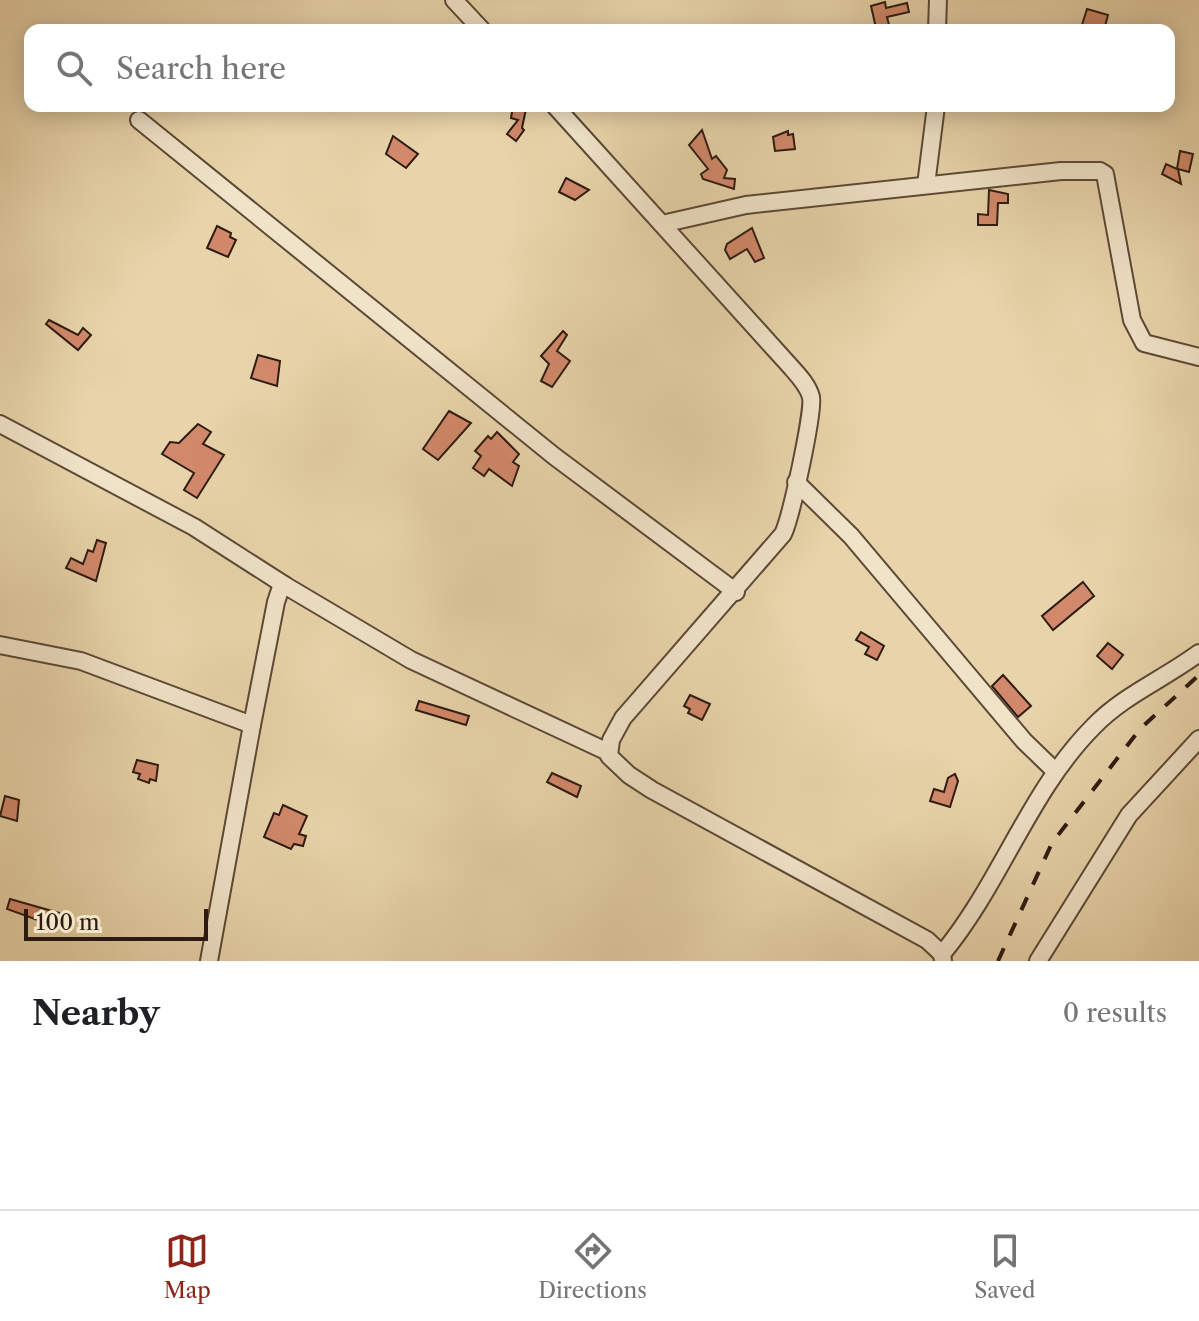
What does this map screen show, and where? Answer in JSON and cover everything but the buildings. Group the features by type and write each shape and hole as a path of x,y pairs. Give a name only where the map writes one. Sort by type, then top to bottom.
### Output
{"street":[{"path":"454,0 476,24"},
{"path":"937,24 938,0"},
{"path":"560,112 808,388 812,401 796,482 796,499 783,534 736,592 623,718 608,752"},
{"path":"926,185 935,112"},
{"path":"139,120 554,456 736,592"},
{"path":"662,224 746,205 871,194 926,185 1100,171 1105,174 1132,320 1139,336 1144,343 1199,357"},
{"path":"0,424 194,527 411,660 608,752 629,775 652,790 927,940 943,957 1055,771 1092,728 1121,702 1199,653"},
{"path":"796,482 851,536 1024,741 1055,771"},
{"path":"209,961 276,602 280,590 286,586"},
{"path":"0,645 81,661 252,725"},
{"path":"1038,961 1129,815 1199,739"}],"railway":[{"path":"998,961 1052,843 1140,729 1199,675"}]}
